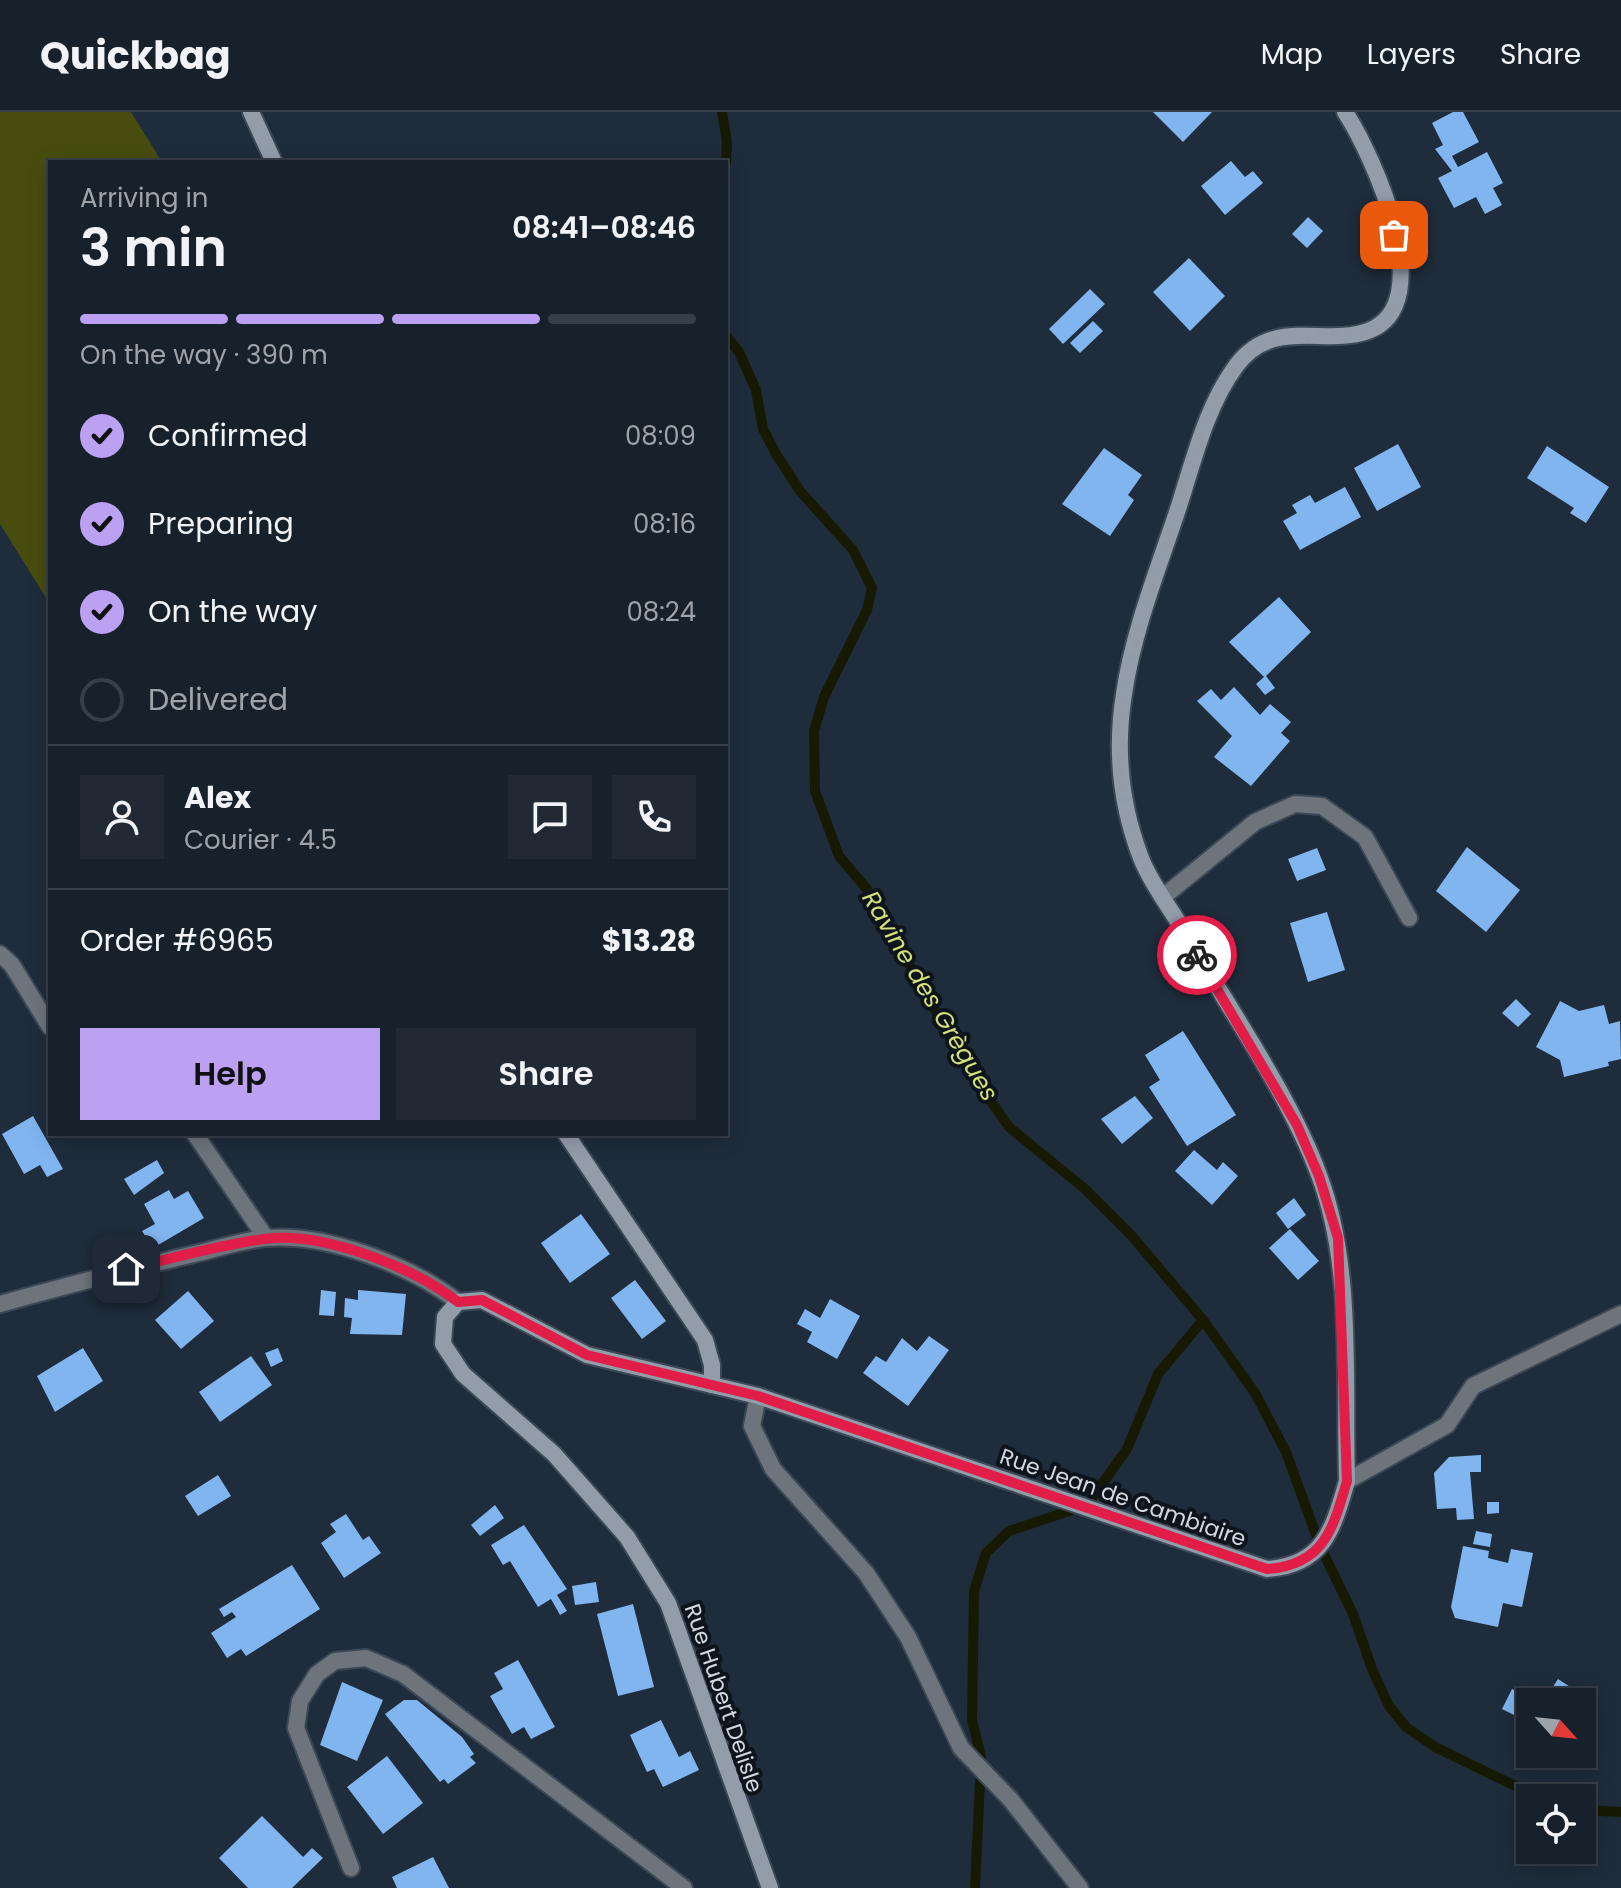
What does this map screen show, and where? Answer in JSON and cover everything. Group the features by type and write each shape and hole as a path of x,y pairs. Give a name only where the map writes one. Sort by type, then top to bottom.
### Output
{"main road":[{"path":"251,112 273,160"},
{"name":"Rue Jean de Cambiaire","path":"758,1396 1267,1569 1286,1568 1322,1546 1336,1518 1347,1481 1338,1238 1319,1176 1297,1125 1142,861 1126,808 1120,759 1123,696 1136,636 1203,434 1238,363 1263,343 1292,335 1364,333 1383,324 1397,307 1402,284 1382,182 1363,140 1345,112"},
{"path":"567,1136 705,1340 712,1365 712,1385"},
{"path":"458,1302 482,1300 587,1355 758,1396"},
{"name":"Rue Hubert Delisle","path":"458,1302 445,1317 443,1344 463,1374 554,1454 627,1537 668,1603 770,1888"}],"street":[{"path":"1163,897 1255,822 1295,804 1322,806 1365,837 1409,918"},
{"path":"0,954 12,965 48,1024"},
{"path":"196,1136 266,1238"},
{"path":"0,1304 126,1269 266,1238 329,1244 388,1262 433,1283 458,1302"},
{"path":"1347,1481 1447,1425 1473,1386 1621,1314"},
{"path":"758,1396 752,1426 773,1469 866,1573 908,1637 961,1748 1011,1800 1080,1888"},
{"path":"351,1868 296,1728 300,1701 317,1674 335,1661 366,1658 403,1674 684,1888"}],"green space":[{"path":"0,112 131,112 161,160 48,160 48,601 0,524"}],"building":[{"path":"1153,112 1212,112 1183,142"},
{"path":"1453,112 1463,112 1479,142 1452,156 1458,167 1487,152 1503,183 1493,188 1502,205 1485,214 1476,197 1454,208 1438,178 1452,171 1435,149 1443,145 1432,123"},
{"path":"1231,161 1245,177 1253,171 1263,183 1225,215 1201,186"},
{"path":"1308,217 1323,231 1307,248 1292,234"},
{"path":"1189,258 1225,296 1190,331 1153,292"},
{"path":"1090,289 1105,304 1063,344 1049,329"},
{"path":"1093,321 1103,331 1080,353 1070,343"},
{"path":"1398,444 1421,487 1377,511 1354,468"},
{"path":"1547,446 1609,487 1586,523 1570,513 1574,508 1527,478"},
{"path":"1104,448 1142,475 1128,495 1134,500 1110,536 1062,504"},
{"path":"1345,487 1361,517 1300,550 1283,521 1297,513 1292,505 1310,495 1315,503"},
{"path":"1279,597 1311,632 1266,676 1275,688 1265,695 1256,684 1264,677 1229,642"},
{"path":"1234,687 1260,715 1270,704 1291,722 1281,733 1290,741 1251,786 1214,757 1232,736 1197,701 1211,689 1221,700"},
{"path":"1467,847 1520,890 1486,932 1436,891"},
{"path":"1317,848 1326,870 1297,881 1288,859"},
{"path":"1327,912 1345,970 1308,982 1290,923"},
{"path":"1516,999 1531,1014 1518,1027 1502,1013"},
{"path":"1560,1001 1579,1011 1604,1005 1609,1024 1620,1021 1621,1059 1608,1062 1609,1066 1564,1077 1560,1060 1536,1047"},
{"path":"1183,1031 1236,1115 1187,1146 1149,1087 1160,1080 1145,1055"},
{"path":"1135,1096 1153,1118 1122,1144 1101,1119"},
{"path":"33,1116 63,1169 47,1177 40,1165 24,1174 2,1134"},
{"path":"1194,1150 1217,1170 1223,1162 1238,1176 1212,1205 1175,1171"},
{"path":"157,1160 164,1173 134,1195 124,1179"},
{"path":"169,1190 174,1199 188,1191 204,1218 153,1248 142,1231 155,1224 144,1204"},
{"path":"1294,1198 1306,1215 1288,1229 1276,1213"},
{"path":"581,1214 610,1254 570,1283 541,1243"},
{"path":"1290,1229 1319,1261 1298,1280 1269,1248"},
{"path":"635,1280 666,1321 642,1339 611,1298"},
{"path":"321,1290 336,1292 334,1316 319,1315"},
{"path":"358,1290 406,1294 402,1335 350,1334 352,1318 344,1317 345,1298 358,1300"},
{"path":"188,1291 214,1321 181,1349 155,1320"},
{"path":"830,1299 860,1316 837,1359 807,1342 812,1332 797,1324 805,1309 820,1318"},
{"path":"929,1336 949,1350 908,1406 863,1373 876,1356 886,1362 902,1338 917,1351"},
{"path":"83,1348 103,1381 55,1412 37,1376"},
{"path":"278,1348 283,1361 271,1367 265,1353"},
{"path":"251,1356 272,1385 220,1422 199,1392"},
{"path":"1481,1455 1481,1472 1470,1472 1474,1519 1457,1520 1456,1508 1437,1509 1434,1473 1449,1457"},
{"path":"218,1475 231,1496 198,1516 185,1496"},
{"path":"1487,1502 1499,1502 1499,1513 1487,1514"},
{"path":"495,1505 504,1518 480,1536 471,1525"},
{"path":"346,1514 363,1540 369,1536 381,1553 344,1578 321,1543 336,1532 330,1524"},
{"path":"524,1525 567,1589 557,1595 567,1611 560,1615 551,1599 538,1607 510,1561 503,1565 491,1545"},
{"path":"1476,1531 1492,1534 1490,1547 1473,1544"},
{"path":"1463,1546 1489,1551 1488,1558 1508,1563 1511,1549 1533,1553 1522,1607 1503,1603 1498,1627 1455,1618 1451,1607"},
{"path":"292,1565 320,1609 246,1656 241,1649 227,1658 211,1633 236,1617 232,1612 224,1617 219,1609"},
{"path":"596,1582 599,1602 575,1605 572,1586"},
{"path":"633,1604 654,1687 618,1696 597,1614"},
{"path":"518,1660 555,1727 531,1739 524,1727 512,1734 490,1696 503,1689 494,1673"},
{"path":"1558,1679 1572,1688 1552,1688"},
{"path":"342,1682 383,1700 357,1761 320,1745"},
{"path":"1512,1689 1516,1691 1516,1716 1502,1709"},
{"path":"404,1700 417,1700 462,1737 474,1754 470,1757 476,1763 448,1784 444,1779 440,1782 385,1714"},
{"path":"661,1720 679,1757 690,1751 699,1770 663,1787 654,1769 647,1772 630,1735"},
{"path":"387,1756 423,1803 383,1834 347,1787"},
{"path":"262,1816 303,1857 312,1848 323,1858 292,1888 248,1888 219,1858"},
{"path":"433,1857 449,1888 397,1888 392,1877"}],"waterway":[{"name":"Ravine des Grègues","path":"722,112 727,142 726,160"},
{"name":"Ravine des Grègues","path":"728,338 739,352 756,390 763,429 776,454 800,491 853,550 872,588 867,610 824,697 814,731 815,791 839,856 866,888 969,1070 1009,1127 1085,1189 1131,1235 1203,1320 1255,1393 1286,1452 1320,1546 1353,1614 1389,1706 1406,1727 1435,1747 1516,1786"},
{"path":"981,1757 972,1720 974,1591 986,1553 1009,1531 1087,1505 1127,1449 1158,1374 1203,1320"},
{"path":"975,1888 980,1782"},
{"name":"Ravine des Grègues","path":"1596,1811 1621,1812"}],"way so far":[{"path":"1197,955 1142,861 1126,808 1120,759 1121,728 1123,696 1136,636 1203,434 1220,393 1238,363 1263,343 1292,335 1364,333 1383,324 1397,307 1402,284 1394,235"}],"route":[{"path":"126,1269 266,1238 329,1244 388,1262 433,1283 458,1302 482,1300 587,1355 758,1396 1267,1569 1286,1568 1322,1546 1336,1518 1347,1481 1338,1238 1319,1176 1297,1125 1197,955"}]}
